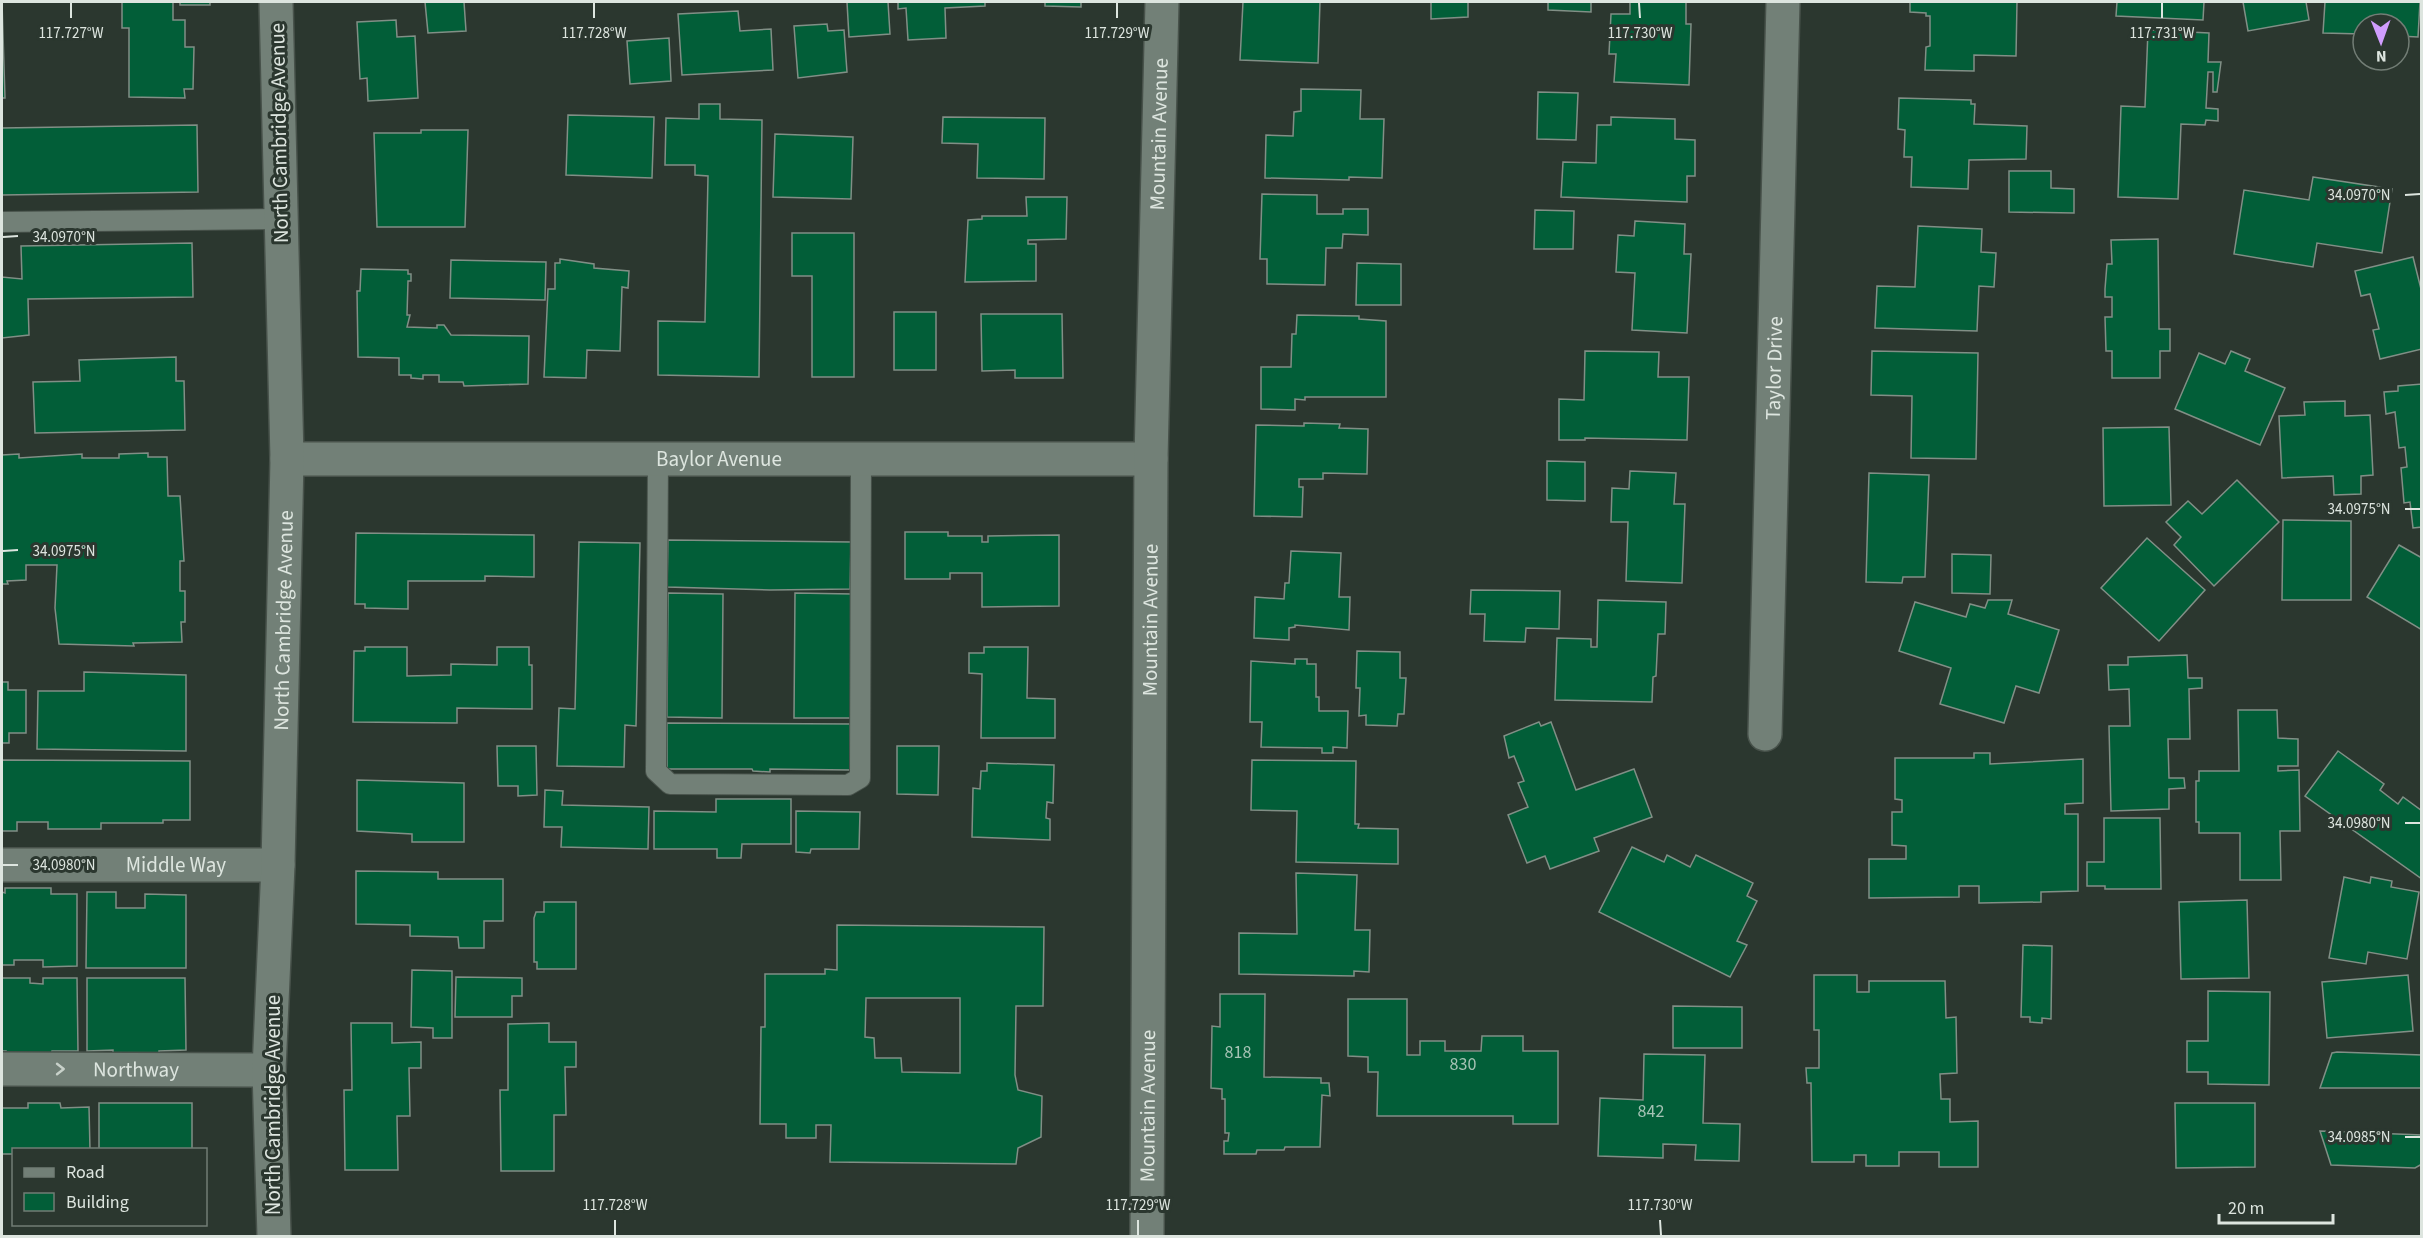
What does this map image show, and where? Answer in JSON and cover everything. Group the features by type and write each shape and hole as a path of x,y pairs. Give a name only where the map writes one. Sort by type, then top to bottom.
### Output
{"street":[{"name":"North Cambridge Avenue","path":"274,1236 269,1070 278,864 286,459 276,2"},
{"name":"Mountain Avenue","path":"1147,1236 1151,459 1162,2"},
{"name":"Taylor Drive","path":"1766,734 1783,2"},
{"name":"Baylor Avenue","path":"286,459 1151,459"},
{"name":"Middle Way","path":"2,865 278,864"},
{"name":"Northway","path":"2,1069 269,1070"}],"lane":[{"path":"2,222 281,219"},
{"path":"658,459 656,771 670,783 848,785 860,778 861,459"}],"building":[{"path":"2,2 5,98 2,98"},
{"path":"122,2 173,2 173,20 185,20 185,47 194,47 193,89 184,89 185,98 129,97 129,28 122,28"},
{"path":"180,2 210,2 210,5 180,5"},
{"path":"425,2 464,2 466,31 428,33"},
{"path":"847,2 888,2 890,34 849,37"},
{"path":"898,2 985,2 985,6 945,8 946,38 908,40 906,8 898,9"},
{"path":"1045,2 1081,2 1081,7 1045,6"},
{"path":"1243,2 1320,2 1318,63 1240,60"},
{"path":"1431,2 1468,2 1468,17 1431,19"},
{"path":"1548,2 1591,2 1591,12 1548,10"},
{"path":"1630,2 1686,2 1686,24 1691,24 1689,85 1614,82 1616,54 1609,54 1611,14 1630,14"},
{"path":"1910,2 2017,2 2016,56 1974,55 1974,71 1925,70 1926,47 1930,46 1930,16 1926,16 1926,13 1910,12"},
{"path":"2117,2 2204,2 2203,20 2116,16"},
{"path":"2243,2 2306,2 2309,20 2248,31"},
{"path":"2325,2 2420,2 2418,37 2411,37 2411,12 2351,12 2351,34 2323,33"},
{"path":"738,11 740,31 771,29 773,70 682,75 678,14"},
{"path":"396,20 397,37 415,36 418,98 368,101 367,78 360,79 357,22"},
{"path":"827,24 828,31 844,30 847,72 798,78 794,26"},
{"path":"2148,30 2209,33 2208,62 2221,62 2217,92 2213,92 2213,72 2208,72 2206,108 2218,109 2218,121 2206,120 2205,125 2181,124 2178,199 2118,197 2121,106 2145,107"},
{"path":"669,38 671,81 630,84 627,41"},
{"path":"1301,89 1361,90 1360,119 1384,119 1382,178 1349,177 1349,180 1265,178 1266,135 1293,136 1294,112 1301,111"},
{"path":"1538,92 1578,93 1576,140 1537,139"},
{"path":"1899,98 1971,100 1971,104 1975,104 1974,124 2027,126 2026,159 1969,160 1968,189 1911,187 1912,157 1904,157 1905,130 1898,129"},
{"path":"699,104 720,104 720,119 762,120 759,377 658,375 658,321 705,322 708,176 695,175 695,165 665,165 666,118 699,119"},
{"path":"568,115 654,117 652,178 566,175"},
{"path":"943,117 1045,118 1044,179 977,178 978,144 942,143"},
{"path":"1611,117 1675,119 1675,139 1695,140 1695,176 1687,176 1687,202 1561,197 1563,162 1596,163 1597,125 1611,125"},
{"path":"197,125 198,192 2,195 2,128"},
{"path":"421,130 468,130 465,227 377,227 374,133 421,133"},
{"path":"775,134 853,137 851,199 773,197"},
{"path":"2009,171 2051,171 2051,188 2074,189 2074,213 2009,212"},
{"path":"2313,177 2392,189 2382,253 2317,243 2313,267 2234,254 2244,190 2309,200"},
{"path":"1262,194 1317,195 1317,214 1343,214 1343,209 1368,209 1368,235 1343,234 1342,248 1326,248 1325,285 1267,284 1267,259 1260,259"},
{"path":"1026,197 1067,197 1066,239 1028,240 1028,244 1036,244 1036,281 965,282 968,220 982,219 982,216 1027,216"},
{"path":"1535,210 1574,211 1573,249 1534,249"},
{"path":"1635,221 1685,224 1684,254 1691,254 1687,333 1632,330 1635,273 1616,272 1618,235 1634,236"},
{"path":"1918,226 1982,229 1981,252 1996,253 1994,287 1979,286 1977,331 1875,328 1877,286 1915,287"},
{"path":"792,233 854,233 854,377 812,377 812,276 792,276"},
{"path":"2158,239 2159,329 2170,329 2170,351 2160,351 2160,378 2112,378 2112,351 2106,351 2105,317 2112,317 2112,297 2105,297 2107,264 2112,264 2111,240"},
{"path":"192,243 193,297 28,299 29,335 2,338 2,277 22,279 21,246"},
{"path":"2413,257 2422,293 2422,349 2380,359 2373,330 2379,329 2370,294 2361,296 2355,271"},
{"path":"560,259 594,264 594,268 629,271 628,288 622,287 620,351 587,350 586,378 544,377 548,289 555,289 555,263 560,263"},
{"path":"451,260 546,262 545,300 450,298"},
{"path":"1357,263 1401,264 1401,305 1356,305"},
{"path":"361,269 408,270 408,274 411,274 411,281 408,281 407,315 410,315 407,327 437,328 437,325 444,325 451,335 529,336 528,384 464,386 463,382 439,382 439,375 423,375 423,379 411,378 411,375 399,375 399,358 358,357 357,291 360,291"},
{"path":"894,312 936,312 936,370 894,370"},
{"path":"981,314 1062,314 1063,378 1015,378 1015,370 982,371"},
{"path":"1297,315 1359,316 1359,319 1386,321 1386,397 1305,397 1305,400 1295,399 1295,410 1261,409 1261,367 1291,367 1292,334 1296,334"},
{"path":"1585,351 1659,352 1658,377 1689,377 1687,440 1585,438 1585,440 1559,440 1559,399 1584,400"},
{"path":"1872,351 1978,353 1976,459 1911,458 1912,396 1871,395"},
{"path":"2231,351 2250,359 2245,371 2285,388 2260,445 2175,409 2199,353 2225,364"},
{"path":"176,357 176,381 184,381 185,430 35,433 33,382 80,381 79,360"},
{"path":"2422,384 2422,527 2413,528 2410,502 2404,503 2401,468 2407,467 2405,447 2399,448 2395,412 2386,414 2384,392 2398,391 2398,386"},
{"path":"2345,401 2345,416 2370,415 2373,475 2361,476 2361,494 2334,495 2333,476 2282,478 2279,416 2305,415 2304,402"},
{"path":"1304,423 1340,424 1339,428 1368,429 1367,474 1323,473 1323,479 1299,479 1299,487 1303,487 1302,517 1254,516 1256,425 1304,426"},
{"path":"2169,427 2171,505 2104,506 2103,428"},
{"path":"148,453 148,457 167,457 168,496 180,496 184,561 180,561 180,591 185,591 185,622 181,622 182,642 133,643 134,646 59,644 55,608 57,565 26,565 26,580 7,581 8,584 2,584 2,455 19,454 19,458 82,454 82,458 119,458 119,454"},
{"path":"1547,461 1585,462 1585,501 1547,500"},
{"path":"1630,471 1676,473 1674,504 1685,504 1682,583 1626,581 1628,522 1611,522 1612,488 1629,489"},
{"path":"1869,473 1929,475 1925,577 1903,577 1902,583 1866,582"},
{"path":"2237,480 2279,522 2214,586 2174,545 2181,537 2166,522 2188,501 2202,514"},
{"path":"2283,520 2351,521 2351,600 2282,600"},
{"path":"905,532 948,532 948,536 982,536 982,542 988,542 988,536 1059,535 1059,606 982,607 982,573 950,573 950,579 905,579"},
{"path":"356,533 534,535 534,577 485,576 485,581 408,581 408,609 365,608 365,604 355,604"},
{"path":"2147,538 2205,590 2159,641 2101,588"},
{"path":"668,540 851,542 850,589 770,590 667,587"},
{"path":"579,542 640,543 636,726 625,725 624,767 557,766 559,708 575,709"},
{"path":"2399,545 2422,558 2422,630 2367,597"},
{"path":"1291,551 1341,553 1339,597 1350,597 1349,630 1295,625 1289,628 1289,640 1254,638 1255,597 1284,599 1285,583 1289,583"},
{"path":"1952,554 1991,555 1990,594 1952,593"},
{"path":"1471,590 1560,591 1559,629 1526,628 1525,642 1484,641 1485,614 1470,614"},
{"path":"668,593 723,594 722,718 667,717"},
{"path":"795,593 852,594 851,718 794,718"},
{"path":"1598,600 1666,602 1665,634 1658,634 1652,702 1555,700 1557,638 1591,639 1591,647 1597,647"},
{"path":"1988,600 2012,600 2008,614 2059,630 2039,693 2016,686 2004,723 1940,704 1951,668 1899,651 1915,602 1966,617 1970,604 1985,608"},
{"path":"365,647 407,647 407,676 451,675 451,664 497,665 497,647 529,647 529,665 532,665 532,709 457,708 457,723 353,722 354,651 365,651"},
{"path":"984,647 1028,647 1027,698 1055,699 1055,738 981,738 982,674 969,673 969,653 984,653"},
{"path":"1357,651 1400,652 1400,678 1406,678 1404,714 1398,714 1397,726 1366,725 1366,715 1359,716 1360,688 1356,688"},
{"path":"2187,655 2188,678 2202,678 2202,688 2189,689 2190,739 2168,739 2169,778 2184,778 2185,788 2169,789 2169,809 2111,811 2109,726 2130,726 2129,689 2109,690 2108,665 2128,665 2128,657"},
{"path":"1295,659 1307,659 1307,664 1316,664 1316,697 1319,697 1319,711 1348,711 1347,748 1333,747 1333,753 1322,753 1322,748 1261,747 1262,722 1250,722 1251,661 1295,664"},
{"path":"84,672 186,675 186,751 37,749 38,691 84,691"},
{"path":"2,682 8,682 8,690 26,690 26,733 9,733 9,743 2,743"},
{"path":"2238,710 2277,710 2278,738 2298,739 2298,766 2278,766 2278,771 2299,770 2300,831 2280,831 2281,880 2240,880 2240,833 2199,833 2199,822 2196,822 2196,781 2199,781 2199,771 2239,771"},
{"path":"1539,722 1541,726 1551,722 1576,790 1634,769 1652,817 1594,838 1599,851 1550,869 1545,856 1527,863 1508,815 1528,807 1518,783 1524,781 1514,756 1509,758 1504,736"},
{"path":"667,723 850,724 850,770 770,769 770,772 753,771 752,769 667,769"},
{"path":"497,746 536,746 537,795 518,796 518,786 498,786"},
{"path":"897,746 939,746 938,795 897,794"},
{"path":"2338,751 2384,784 2380,790 2398,804 2403,797 2422,811 2422,879 2305,796"},
{"path":"1974,753 1990,753 1990,764 2083,759 2083,803 2065,804 2065,814 2078,814 2078,891 2041,892 2041,902 1979,903 1979,886 1959,886 1959,897 1869,898 1869,859 1906,859 1906,846 1892,845 1892,812 1902,812 1902,800 1895,799 1895,758 1974,758"},
{"path":"2,760 190,761 190,820 163,820 163,823 101,823 101,829 48,829 48,822 17,822 17,831 2,831"},
{"path":"1252,760 1356,761 1355,824 1359,824 1358,828 1398,829 1398,864 1296,862 1297,811 1251,810"},
{"path":"987,763 1054,765 1053,803 1047,802 1046,818 1050,819 1050,840 972,837 973,788 980,789 981,771 987,771"},
{"path":"357,780 464,783 464,842 412,842 412,834 357,831"},
{"path":"545,790 563,791 562,805 649,807 648,849 561,847 562,827 544,827"},
{"path":"716,799 791,799 791,844 742,844 741,858 717,858 717,849 654,849 654,811 716,812"},
{"path":"796,811 860,812 859,849 811,849 810,853 796,852"},
{"path":"2104,818 2160,818 2161,889 2105,889 2105,886 2087,886 2087,862 2104,862"},
{"path":"1632,847 1664,862 1667,855 1690,867 1696,855 1753,883 1747,896 1757,901 1737,941 1747,945 1730,977 1599,912"},
{"path":"356,871 438,872 438,879 503,879 503,921 484,921 484,948 459,948 458,937 410,936 410,925 356,924"},
{"path":"1296,873 1357,875 1355,930 1370,930 1369,972 1354,971 1354,976 1239,974 1239,933 1297,934"},
{"path":"2344,877 2370,883 2371,877 2392,881 2391,887 2419,892 2407,959 2368,952 2366,964 2329,958"},
{"path":"5,888 51,888 51,894 77,894 77,966 43,967 43,960 14,960 14,965 2,965 2,892 5,893"},
{"path":"87,892 116,892 116,908 145,908 145,894 186,895 186,968 86,968"},
{"path":"2247,900 2249,978 2181,979 2179,902"},
{"path":"544,902 576,902 576,969 537,969 537,962 534,962 534,918 536,912 544,912"},
{"path":"837,925 1044,927 1043,1006 1016,1006 1015,1075 1018,1090 1042,1096 1041,1137 1018,1148 1016,1164 830,1162 831,1125 816,1125 816,1138 786,1138 786,1124 760,1124 761,1027 765,1027 765,974 825,974 825,969 837,970","holes":["866,998 960,998 960,1073 902,1072 901,1058 875,1058 874,1038 865,1037"]},
{"path":"2023,945 2052,946 2051,1019 2042,1018 2042,1023 2030,1022 2030,1017 2021,1017"},
{"path":"412,970 452,971 452,1038 433,1038 433,1028 411,1027"},
{"path":"1814,975 1857,975 1857,992 1869,992 1869,981 1945,981 1946,1018 1956,1017 1957,1073 1940,1074 1941,1099 1950,1099 1950,1122 1978,1121 1978,1167 1939,1167 1939,1152 1899,1152 1899,1166 1866,1166 1866,1155 1854,1155 1854,1162 1812,1162 1811,1083 1807,1083 1806,1068 1819,1068 1819,1030 1814,1030"},
{"path":"2408,975 2413,1031 2327,1038 2322,982"},
{"path":"456,977 522,978 522,996 512,996 512,1017 455,1017"},
{"path":"2,978 30,978 30,983 43,984 43,978 77,978 78,1051 52,1051 51,1056 6,1057 6,1051 2,1051"},
{"path":"87,978 185,978 186,1050 159,1051 159,1055 113,1056 113,1050 87,1051"},
{"path":"2208,991 2270,992 2269,1085 2208,1084 2208,1072 2187,1072 2187,1041 2208,1041"},
{"path":"1220,994 1265,994 1264,1077 1321,1078 1321,1083 1329,1083 1330,1096 1322,1095 1320,1147 1285,1147 1284,1150 1257,1150 1256,1154 1224,1154 1224,1141 1228,1141 1229,1133 1225,1133 1225,1099 1222,1099 1222,1089 1211,1088 1212,1026 1220,1027"},
{"path":"1348,999 1407,999 1407,1055 1420,1055 1420,1041 1445,1041 1445,1051 1481,1051 1482,1036 1523,1036 1523,1051 1558,1051 1558,1124 1513,1124 1513,1116 1377,1116 1378,1072 1368,1072 1368,1057 1348,1056"},
{"path":"1673,1006 1742,1007 1742,1048 1673,1048"},
{"path":"351,1023 392,1023 392,1043 421,1042 421,1068 409,1068 410,1116 397,1116 398,1170 345,1170 344,1090 352,1090"},
{"path":"549,1023 549,1042 576,1042 576,1067 565,1067 566,1115 554,1115 554,1171 501,1171 500,1090 508,1090 508,1024"},
{"path":"2332,1053 2422,1055 2422,1088 2320,1088"},
{"path":"1644,1054 1705,1055 1703,1123 1740,1124 1739,1161 1695,1160 1696,1145 1663,1144 1663,1158 1598,1156 1600,1098 1643,1100"},
{"path":"28,1103 60,1103 61,1108 89,1107 90,1148 12,1148 12,1154 2,1154 2,1108 28,1108"},
{"path":"99,1103 192,1103 192,1148 99,1148"},
{"path":"2175,1103 2255,1103 2255,1167 2176,1168"},
{"path":"2320,1131 2422,1135 2422,1164 2415,1168 2331,1165"}]}
